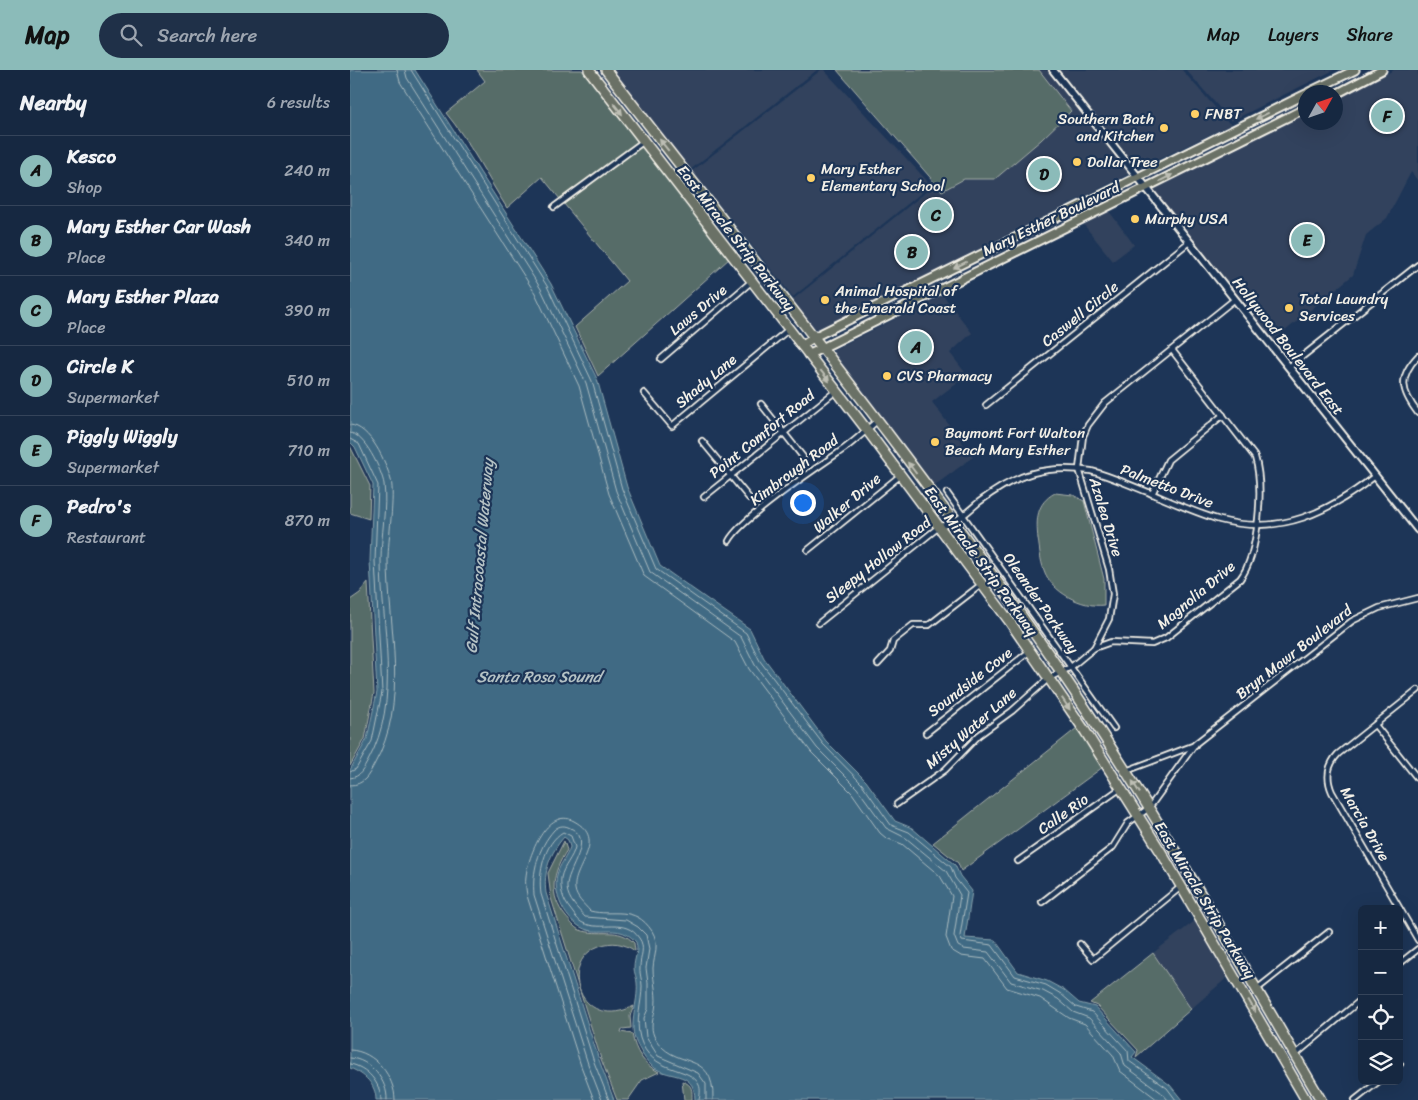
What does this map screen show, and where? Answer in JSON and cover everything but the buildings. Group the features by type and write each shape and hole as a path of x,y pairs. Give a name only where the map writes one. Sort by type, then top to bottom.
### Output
{"highway":[{"name":"East Miracle Strip Parkway","path":"588,70 983,583 1049,678 1138,815 1182,886 1306,1100"},
{"name":"East Miracle Strip Parkway","path":"606,70 954,522 1061,672 1126,771 1218,921 1321,1100"},
{"path":"1206,928 1218,921"},
{"path":"1284,1061 1295,1054"}],"main road":[{"path":"1324,85 1355,70"},
{"path":"1343,90 1382,70"},
{"name":"Mary Esther Boulevard","path":"801,346 813,338 1298,98"},
{"name":"Mary Esther Boulevard","path":"808,355 1298,112"}],"street":[{"name":"Hollywood Boulevard East","path":"1053,70 1418,530"},
{"path":"554,207 644,141"},
{"name":"Caswell Circle","path":"986,406 1189,242"},
{"path":"1289,367 1418,265"},
{"name":"Laws Drive","path":"661,359 752,281"},
{"name":"Azalea Drive","path":"1061,672 1071,667 1094,648 1109,619 1113,594 1109,569 1079,470 1084,436 1097,412 1236,299"},
{"name":"Shady Lane","path":"644,394 672,426 789,329"},
{"name":"Magnolia Drive","path":"1094,648 1111,642 1152,644 1174,632 1240,579 1252,557 1260,478 1258,468 1248,447 1172,350"},
{"path":"1418,356 1406,369 1403,384 1408,398 1418,412"},
{"name":"Point Comfort Road","path":"704,498 836,391"},
{"path":"761,404 803,457"},
{"path":"1152,494 1168,460 1223,415"},
{"name":"Kimbrough Road","path":"729,541 734,533 761,510 877,421"},
{"path":"702,441 749,498"},
{"name":"Palmetto Drive","path":"954,522 1002,485 1019,477 1045,470 1079,470 1098,473 1218,519 1256,524 1289,522 1315,514 1340,502 1375,476"},
{"name":"Walker Drive","path":"808,550 901,475"},
{"name":"Oleander Parkway","path":"947,492 1114,728"},
{"name":"Sleepy Hollow Road","path":"819,622 940,526 954,522"},
{"path":"878,664 890,651 893,641 913,625 929,625 983,583"},
{"name":"Bryn Mawr Boulevard","path":"1149,808 1195,744 1352,621 1379,608 1418,598"},
{"name":"Soundside Cove","path":"926,733 1030,651"},
{"name":"Misty Water Lane","path":"897,804 945,770 979,735 1012,711 1049,678 1061,672"},
{"name":"Marcia Drive","path":"1418,690 1333,760 1329,768 1328,780 1332,792 1418,940"},
{"path":"1375,725 1418,779"},
{"name":"Bryn Mawr Boulevard","path":"1126,771 1195,744"},
{"name":"Calle Rio","path":"1018,861 1121,788"},
{"path":"1042,902 1113,847 1128,823 1149,808"},
{"path":"1080,944 1093,959 1182,886"},
{"path":"1257,989 1329,932"},
{"path":"1403,961 1418,949"},
{"path":"1295,1054 1358,1002"},
{"path":"1355,1100 1374,1085"}],"shaded area":[{"path":"614,70 817,70 690,170 613,71"},
{"name":"Mary Esther Elementary School","path":"821,70 824,70 931,185 793,297 692,171"},
{"path":"1039,70 1049,70 1131,173 820,329 811,327 791,301 936,184 942,191 964,179 995,178 1041,140 1071,111"},
{"path":"1057,70 1182,70 1229,123 1232,124 1136,170"},
{"path":"1186,70 1334,70 1304,85 1298,85 1298,88 1231,121"},
{"path":"1394,70 1418,70 1418,181 1411,172 1387,218 1366,235 1353,275 1273,341 1152,189 1298,117 1298,130 1343,130 1343,96"},
{"path":"1109,211 1134,245 1113,261 1084,225"},
{"path":"943,295 972,333 950,353 967,375 932,402 973,457 934,486 836,358 833,350"},
{"path":"1196,920 1229,976 1191,1009 1153,953"}],"green space":[{"path":"477,70 582,70 638,142 560,199 542,177 507,208 471,148 446,113 485,81"},
{"path":"837,70 1039,70 1071,111 1041,140 995,179 964,179 942,191"},
{"path":"642,146 730,258 598,376 575,327 627,281 564,204"},
{"path":"350,446 370,486 369,519 350,513"},
{"path":"1055,493 1073,495 1084,501 1104,579 1104,605 1086,604 1068,597 1053,585 1044,570 1038,539 1037,519 1044,502"},
{"path":"368,583 374,693 365,739 350,766 350,600 360,593"},
{"path":"1077,728 1103,767 961,871 958,863 933,843"},
{"path":"564,841 567,850 558,867 554,884 554,892 560,909 578,929 587,932 622,935 634,943 635,951 627,946 609,944 599,946 586,954 579,966 577,979 579,990 551,898 548,873"},
{"path":"1153,953 1191,1009 1136,1057 1138,1050 1097,1006 1090,1003"},
{"path":"580,992 588,1003 600,1010 615,1012 634,1006 630,1016 631,1028 622,1029 621,1032 632,1034 635,1046 641,1057 649,1066 659,1072 642,1080 628,1100 617,1100 601,1059"},
{"path":"682,1081 691,1088 692,1100 684,1100"}],"water":[{"name":"Santa Rosa Sound","path":"350,70 415,70 551,284 597,379 627,487 660,566 750,629 764,658 826,741 866,781 895,821 912,828 955,865 960,876 972,891 965,938 995,940 1018,972 1047,981 1064,990 1079,1003 1095,1007 1136,1052 1132,1057 1170,1085 1182,1100 695,1100 694,1090 690,1083 678,1076 656,1069 645,1059 634,1036 633,1021 637,991 634,968 637,949 636,942 621,932 584,929 564,911 557,893 556,884 558,871 570,847 568,840 564,837 551,856 547,870 546,893 599,1060 614,1100 376,1100 374,1089 368,1080 350,1068 350,770 367,739 377,692 370,561 373,485 355,447 350,442"}],"place":[{"name":"FNBT","path":"1195,114"},
{"name":"Pedro's","path":"1387,116"},
{"name":"Southern Bath and Kitchen","path":"1164,128"},
{"name":"Dollar Tree","path":"1077,162"},
{"name":"Circle K","path":"1044,174"},
{"name":"Mary Esther Elementary School","path":"811,178"},
{"name":"Mary Esther Plaza","path":"936,215"},
{"name":"Murphy USA","path":"1135,219"},
{"name":"Piggly Wiggly","path":"1307,240"},
{"name":"Mary Esther Car Wash","path":"912,252"},
{"name":"Animal Hospital of the Emerald Coast","path":"825,300"},
{"name":"Total Laundry Services","path":"1289,308"},
{"name":"Kesco","path":"916,347"},
{"name":"CVS Pharmacy","path":"887,376"},
{"name":"Baymont Fort Walton Beach Mary Esther","path":"935,442"}],"water label":[{"name":"Gulf Intracoastal Waterway","path":"479,556"}]}
